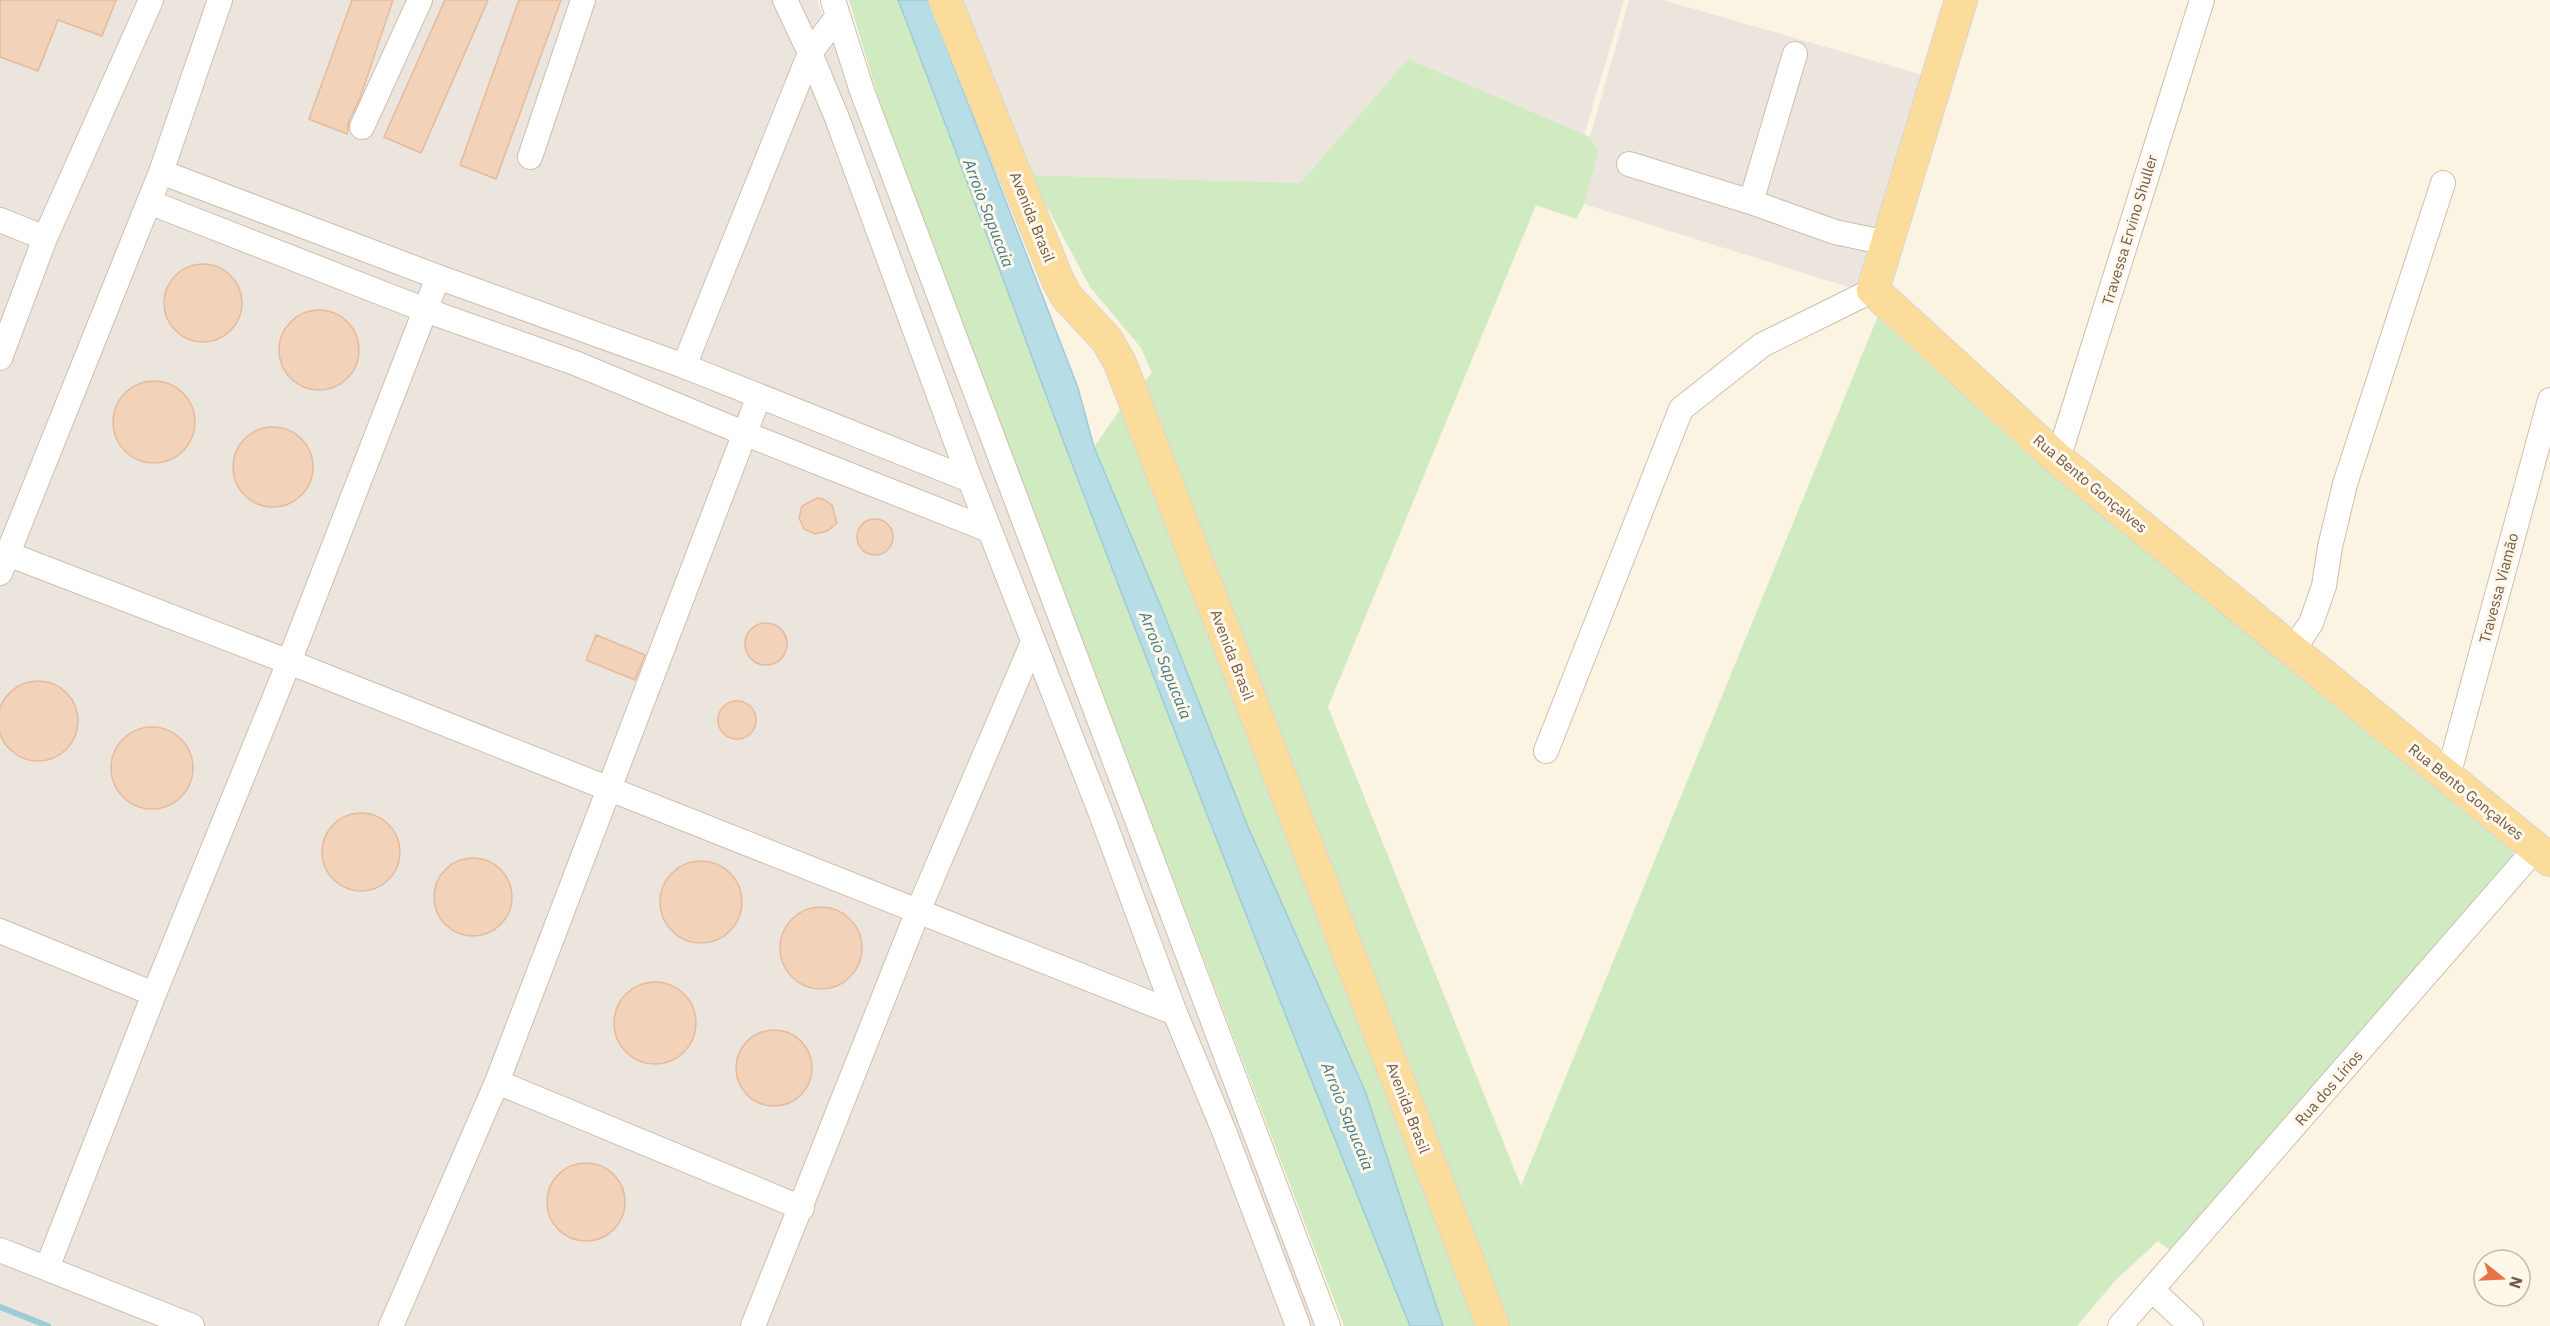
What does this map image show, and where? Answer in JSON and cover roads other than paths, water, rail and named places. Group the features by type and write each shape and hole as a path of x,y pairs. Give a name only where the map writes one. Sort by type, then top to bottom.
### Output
{"main road":[{"name":"Avenida Brasil","path":"945,0 1058,281 1067,297 1107,340 1119,363 1493,1326"},
{"path":"1873,290 1961,0"},
{"name":"Rua Bento Gonçalves","path":"1873,290 2058,459 2543,854"}],"street":[{"path":"0,358 9,306 45,238 151,0"},
{"path":"220,0 161,172 4,564 289,662 1175,1013"},
{"path":"362,127 420,0"},
{"path":"530,157 583,0"},
{"name":"Travessa Ervino Shuller","path":"2058,459 2202,0"},
{"path":"787,1 810,53 927,358 989,530 1298,1326"},
{"path":"684,366 810,53 836,8"},
{"path":"836,8 862,91 1328,1326"},
{"path":"1751,202 1795,54"},
{"path":"1629,164 1751,202 1835,232 1887,243"},
{"path":"161,172 438,278 684,366 970,480"},
{"path":"2293,650 2311,623 2324,586 2330,547 2345,484 2443,183"},
{"path":"149,202 425,310 575,363 746,434 989,530"},
{"path":"263,245 275,215"},
{"path":"0,220 45,238"},
{"path":"48,1268 154,994 289,662 438,278"},
{"path":"1546,751 1681,409 1762,345 1873,290"},
{"path":"391,1326 497,1082 759,396"},
{"name":"Travessa Viamão","path":"2448,776 2550,400"},
{"path":"753,1326 802,1208 918,911 1033,642"},
{"name":"Rua dos Lírios","path":"2120,1326 2543,854"},
{"path":"0,932 154,994"},
{"path":"497,1082 802,1208"},
{"path":"0,1250 192,1326"},
{"path":"2152,1291 2191,1326"}],"water":[{"name":"Arroio Sapucaia","path":"898,0 928,0 1078,388 1094,447 1164,614 1248,827 1365,1091 1443,1326 1410,1326 1150,668"}],"waterway":[{"path":"0,1307 48,1326"}]}
